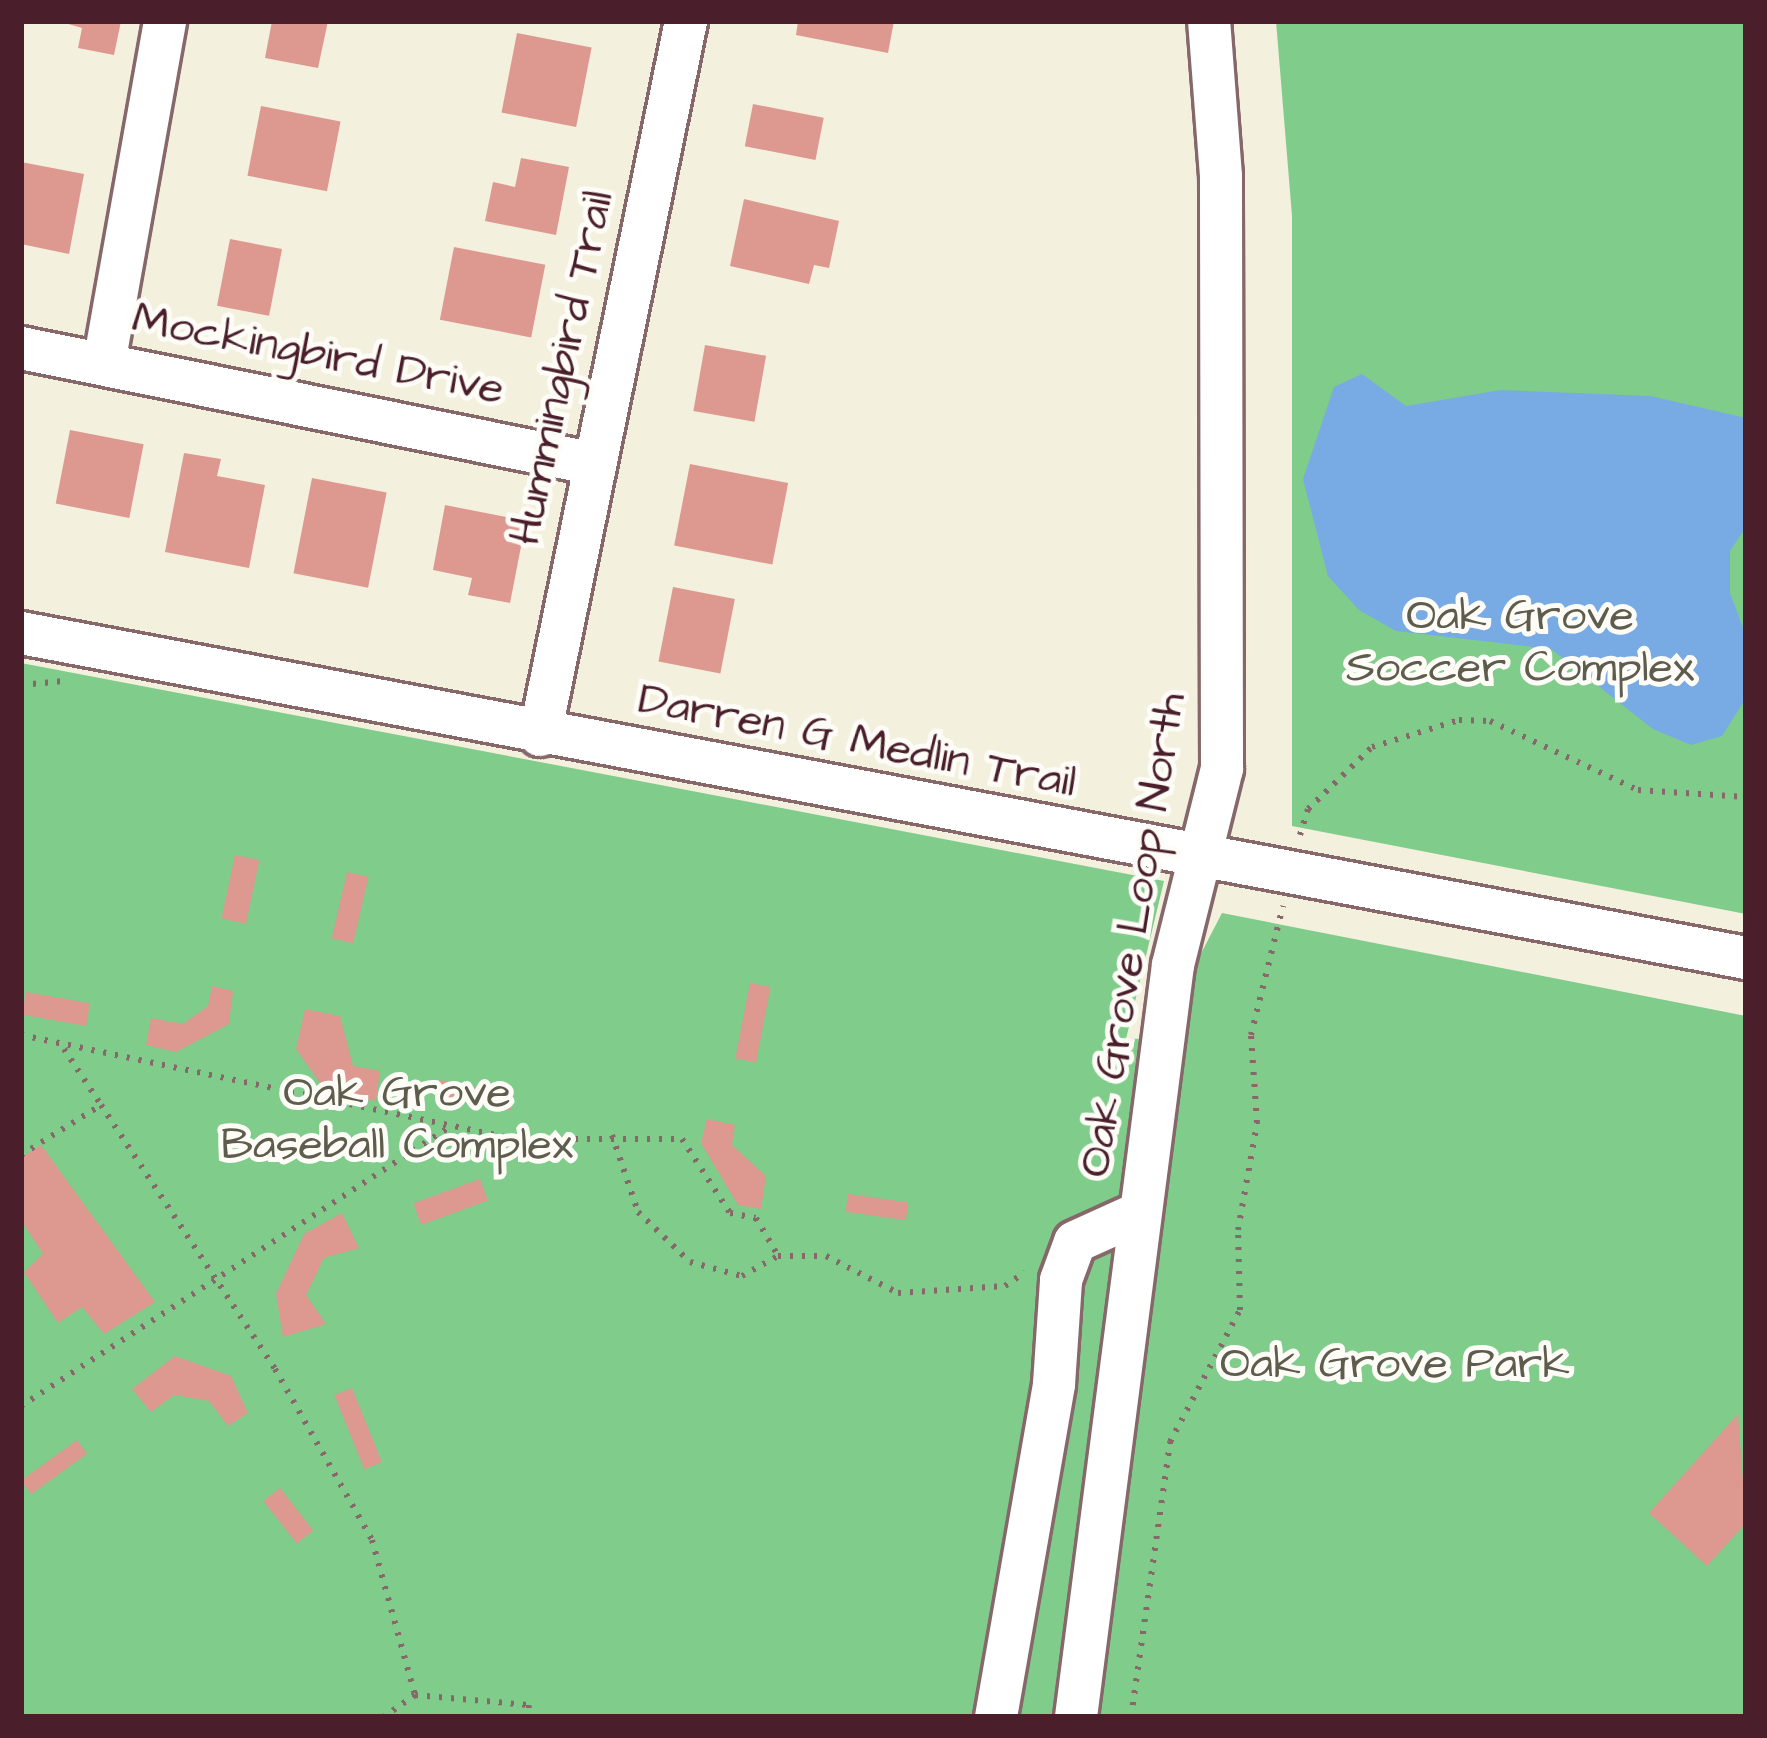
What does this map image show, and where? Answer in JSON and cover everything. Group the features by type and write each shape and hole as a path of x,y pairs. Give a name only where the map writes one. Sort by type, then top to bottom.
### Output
{"street":[{"path":"104,364 165,21"},
{"name":"Hummingbird Trail","path":"540,735 686,21"},
{"name":"Oak Grove Loop North","path":"1076,1717 1173,965 1200,858 1226,688 1209,21"},
{"name":"Mockingbird Drive","path":"21,348 595,464"},
{"name":"Darren G Medlin Trail","path":"21,633 1200,858 1285,889 1746,958"},
{"path":"996,1717 1054,1384 1060,1280 1075,1242 1141,1212"}],"path":[{"path":"1131,1717 1170,1442 1240,1310 1238,1230 1257,1123 1251,1035 1308,809 1372,747 1412,728 1490,721 1638,790 1746,797"},
{"path":"21,1035 515,1139 612,1135 682,1139 730,1213 756,1218 778,1256"},
{"path":"62,1046 372,1540 415,1695"},
{"path":"21,1155 101,1105"},
{"path":"21,1406 451,1126"},
{"path":"612,1135 638,1212 690,1262 757,1275 778,1256 826,1256 898,1292 944,1295 1005,1286 1033,1266"},
{"path":"383,1717 415,1695 529,1705 527,1717"}],"green space":[{"name":"Oak Grove Soccer Complex","path":"1276,21 1746,21 1746,914 1292,826 1292,216"},
{"path":"21,663 1164,881 1126,1039 1184,1038 1196,963 1222,913 1746,1016 1746,1717 21,1717"}],"water":[{"path":"1362,374 1406,406 1501,390 1650,396 1746,418 1746,527 1730,551 1730,593 1745,633 1746,698 1722,736 1691,745 1653,729 1551,649 1396,631 1359,610 1328,576 1303,479 1334,387"}],"building":[{"path":"58,21 121,21 114,55 78,48 82,28"},
{"path":"272,21 328,21 318,68 265,58"},
{"path":"798,21 894,21 888,53 796,35"},
{"path":"517,33 592,48 576,127 502,113"},
{"path":"753,104 824,118 815,160 745,146"},
{"path":"261,106 341,121 327,191 247,176"},
{"path":"521,158 569,167 556,235 485,221 493,182 515,187"},
{"path":"21,162 84,174 69,254 21,244"},
{"path":"744,199 839,221 829,268 814,265 809,284 730,266"},
{"path":"230,239 282,249 269,316 217,306"},
{"path":"454,247 545,265 531,337 440,320"},
{"path":"705,345 766,356 754,422 693,411"},
{"path":"70,430 144,444 129,518 56,504"},
{"path":"184,453 221,459 217,476 265,485 249,568 165,552"},
{"path":"690,464 788,483 772,565 674,545"},
{"path":"312,478 387,493 368,588 293,573"},
{"path":"445,505 526,521 510,603 468,595 472,578 433,570"},
{"path":"673,587 735,599 720,674 658,662"},
{"path":"235,855 259,860 246,924 221,919"},
{"path":"347,872 368,877 353,943 332,938"},
{"path":"750,983 771,987 756,1063 735,1059"},
{"path":"212,986 233,991 229,1024 176,1052 146,1045 151,1018 183,1024 208,1006"},
{"path":"26,992 90,1003 86,1026 22,1015"},
{"path":"305,1009 340,1016 353,1066 380,1071 376,1101 327,1093 296,1049"},
{"path":"440,1080 514,1094 511,1110 437,1096"},
{"path":"707,1119 735,1125 732,1145 766,1176 761,1209 738,1205 701,1143"},
{"path":"41,1145 155,1302 104,1334 82,1307 58,1323 24,1272 43,1254 21,1220 21,1158"},
{"path":"480,1179 488,1201 421,1225 413,1203"},
{"path":"848,1194 908,1202 906,1220 845,1212"},
{"path":"342,1213 359,1248 324,1258 306,1295 326,1324 283,1337 276,1294 304,1234"},
{"path":"175,1356 231,1376 248,1413 228,1426 209,1401 174,1395 151,1412 132,1389"},
{"path":"352,1388 382,1462 364,1469 334,1395"},
{"path":"1738,1414 1746,1523 1707,1566 1649,1513"},
{"path":"77,1440 87,1454 31,1494 21,1481"},
{"path":"280,1488 313,1531 297,1543 263,1501"}],"park label":[{"name":"Oak Grove Baseball Complex","path":"397,1120"},
{"name":"Oak Grove Park","path":"1395,1365"}]}
